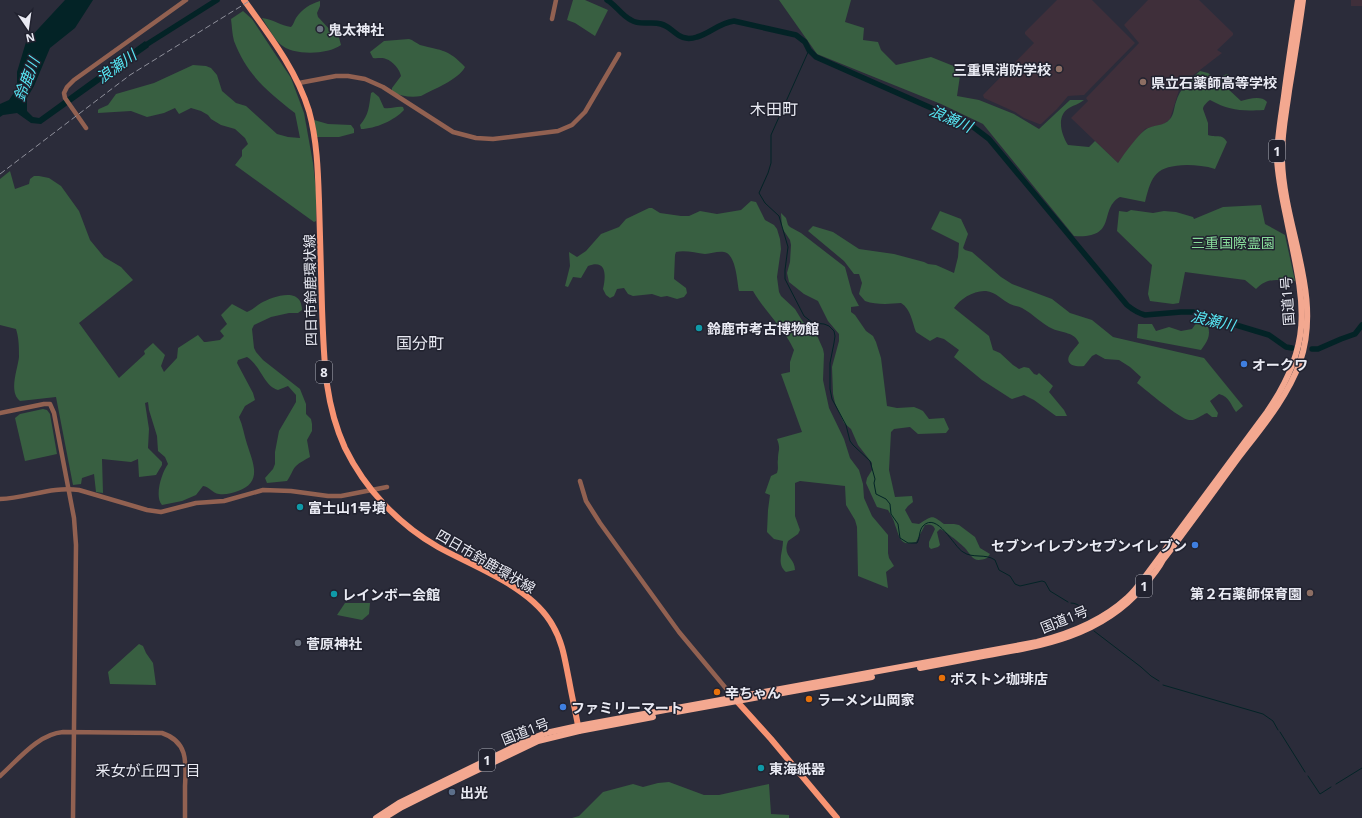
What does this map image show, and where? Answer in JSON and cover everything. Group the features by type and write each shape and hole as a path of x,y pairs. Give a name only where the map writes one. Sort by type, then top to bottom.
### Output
{"highway":[{"name":"国道1号","path":"1052,641 1093,621 1121,603 1135,590 1267,412 1292,370 1302,327 1302,302 1279,179 1278,148 1280,124 1298,0"},
{"name":"国道1号","path":"384,818 435,788 529,742 579,728 1052,641 1078,634 1122,608 1159,568 1163,560 1271,415 1286,392 1300,361 1305,340 1307,321 1306,298 1285,187 1282,149 1284,123 1303,0"},
{"name":"国道1号","path":"376,818 399,803 435,788"}],"main road":[{"name":"四日市鈴鹿環状線","path":"244,0 280,51 298,83 309,111 318,161 324,359 328,398 345,448 359,473 372,491 400,520 423,537 522,592 541,608 553,625 560,642 579,728"},
{"path":"736,700 837,818"}],"street":[{"path":"86,128 65,98 64,91 67,87 74,80 186,0"},
{"path":"552,19 556,0"},
{"path":"298,83 336,76 348,76 365,79 383,87 453,132 476,138 493,139 558,131 572,125 585,112 619,54"},
{"path":"0,413 50,404 54,413 74,518 76,545 73,818"},
{"path":"580,482 586,501 600,523 678,632 736,700"},
{"path":"0,499 68,489 79,490 154,512 161,512 196,503 224,501 269,490 305,492 335,496 387,488"},
{"path":"0,776 42,739 59,732 159,733 174,739 181,748 185,760 185,818"}],"shaded area":[{"name":"三重県消防学校","path":"1057,0 1092,0 1135,43 1084,95 1068,96 1057,109 1041,124 1039,124 984,98 983,95 1034,43 1025,34 1025,32"},
{"name":"県立石薬師高等学校","path":"1148,0 1199,0 1233,33 1233,35 1217,50 1222,53 1183,83 1179,90 1170,119 1164,124 1145,129 1118,163 1071,118 1088,101 1086,98 1139,43 1124,25"},
{"path":"1351,0 1362,0 1362,6 1351,6"}],"green space":[{"path":"573,0 585,0 608,10 595,36 575,23 567,20"},
{"path":"779,0 851,0 845,22 864,28 863,40 878,42 881,50 896,65 931,57 961,69 957,96 979,100 1014,114 1039,129 1070,100 1084,100 1069,108 1062,116 1061,125 1063,136 1068,145 1089,147 1095,141 1118,163 1134,141 1145,130 1165,123 1170,119 1180,93 1200,71 1208,73 1216,79 1227,74 1229,75 1230,82 1227,88 1241,101 1258,98 1267,102 1264,110 1242,110 1230,108 1210,100 1205,104 1203,109 1208,123 1208,135 1221,137 1227,142 1215,169 1187,165 1168,167 1157,173 1153,178 1145,202 1120,197 1114,202 1110,209 1103,228 1097,233 1088,236 1074,236 983,124 941,104 817,54"},
{"path":"320,1 320,6 317,13 318,17 332,32 338,34 341,45 327,51 310,53 293,51 286,48 275,38 262,18 291,27 298,15 304,9"},
{"path":"243,11 252,19 291,78 304,113 316,190 316,221 314,222 235,165 242,156 242,150 248,144 245,138 235,129 221,125 201,111 191,108 179,114 175,108 164,113 147,117 131,111 98,113 98,110 108,105 116,94 154,83 193,65 206,66 211,68 217,75 222,91 236,103 246,106 277,134 300,138 295,113 259,82 245,64 239,53 233,38 231,19"},
{"path":"409,39 420,45 449,54 465,67 462,72 451,80 421,96 406,96 392,92 392,88 401,76 399,71 389,60 384,58 373,58 370,52 384,41"},
{"path":"373,92 379,97 384,108 403,107 404,110 384,123 366,129 361,129 360,125 367,114 371,93"},
{"path":"314,120 328,124 351,125 354,129 354,133 339,137 317,137"},
{"path":"10,171 15,189 29,184 30,179 34,176 49,178 61,186 79,211 90,240 104,257 121,267 133,280 79,323 119,378 145,354 144,351 153,343 165,355 161,366 164,372 177,358 178,348 198,335 204,342 220,340 224,336 220,331 227,324 221,315 232,304 247,312 259,304 275,297 287,295 297,297 300,301 302,310 298,313 289,313 271,317 254,325 252,329 254,348 256,352 263,360 300,389 306,404 306,414 311,419 312,431 307,440 310,457 293,469 287,481 267,483 265,478 273,469 275,464 275,452 279,431 296,402 296,395 288,386 278,390 273,388 256,365 247,357 238,360 237,363 253,393 255,400 245,406 239,417 252,458 254,471 251,483 246,487 238,491 222,494 203,486 196,495 182,501 162,505 159,490 161,478 168,464 165,457 158,451 157,436 148,402 145,403 149,429 148,448 162,462 162,465 156,475 139,477 138,459 131,462 102,459 103,493 96,492 94,474 82,478 81,484 73,485 56,397 20,401 16,397 14,386 19,357 17,332 16,329 0,325 0,179"},
{"path":"751,201 756,202 765,220 774,225 777,229 781,249 777,277 779,292 781,296 795,309 803,322 815,331 823,349 823,380 829,408 844,439 850,458 859,470 863,484 864,498 872,516 888,535 888,553 894,566 886,572 888,588 858,576 857,527 855,520 846,505 845,486 800,481 795,483 795,516 800,530 798,534 788,541 787,550 795,570 786,572 781,565 783,541 774,539 767,532 770,495 765,493 771,476 778,471 779,447 777,439 802,432 781,374 790,372 790,362 794,350 785,334 753,291 739,291 735,268 728,254 724,252 705,254 687,251 676,252 674,279 686,288 687,293 684,297 677,299 652,294 633,296 628,294 624,288 617,289 614,296 610,298 606,295 603,289 605,279 604,270 599,265 594,264 588,266 581,278 573,277 568,287 565,286 570,266 569,252 577,257 586,251 601,234 619,227 626,219 649,208 652,208 660,213 689,216 700,211 717,214 741,210"},
{"name":"三重国際霊園","path":"1261,205 1265,224 1285,235 1295,281 1274,280 1265,282 1256,289 1245,280 1185,272 1179,303 1173,304 1150,301 1148,294 1152,265 1117,231 1119,211 1127,212 1131,210 1153,213 1164,211 1176,212 1193,217 1194,219 1223,207"},
{"path":"940,211 961,219 968,234 963,248 972,252 1001,277 1012,284 1052,299 1070,313 1092,320 1113,337 1204,358 1243,406 1236,412 1228,399 1219,394 1210,401 1218,413 1217,417 1212,417 1207,413 1194,420 1189,420 1171,410 1137,383 1141,377 1119,360 1105,359 1096,354 1092,356 1084,366 1070,364 1068,359 1069,356 1079,343 1075,337 1068,333 1049,327 1026,310 1010,304 996,294 986,291 977,292 964,298 954,308 989,336 993,350 1000,353 1019,369 1024,367 1029,368 1034,374 1037,375 1039,373 1053,386 1049,392 1067,416 1056,416 1034,400 1024,395 1012,399 982,380 954,357 959,350 944,339 937,337 930,341 916,332 909,312 901,303 878,304 865,301 859,294 862,283 859,274 854,274 844,261 808,231 813,226 833,232 859,249 894,254 936,265 954,273 958,257 959,243 931,229"},
{"path":"781,213 786,218 790,227 801,233 845,267 852,293 859,306 851,307 851,312 855,315 866,331 873,336 881,358 887,406 897,408 914,407 923,411 929,419 944,418 949,429 946,433 918,434 910,427 894,429 891,432 889,470 895,497 912,496 913,502 905,510 912,523 919,524 932,517 944,524 959,525 975,537 980,548 990,554 987,558 978,560 973,558 964,547 940,529 937,532 940,545 931,549 929,547 929,542 935,529 933,526 928,524 925,525 916,542 903,542 899,537 893,519 888,510 877,507 866,483 872,470 872,463 858,445 851,429 844,423 835,403 833,394 832,367 839,341 839,334 828,321 818,301 804,294 789,282 787,273 790,262 791,245 790,240 782,228"},
{"path":"1197,322 1208,326 1209,330 1208,339 1201,350 1137,338 1138,324 1152,324 1156,331 1169,327 1181,331 1192,329"},
{"path":"43,409 47,410 50,414 57,454 25,461 15,418 20,414"},
{"path":"345,603 370,603 369,614 362,620 337,615"},
{"path":"139,644 143,646 153,663 156,685 110,684 108,672"},
{"path":"669,782 704,795 719,795 769,784 771,814 789,815 789,818 572,818 579,816 603,792 633,784 643,787"}],"water":[{"name":"鈴鹿川","path":"65,0 93,0 75,28 50,48 34,86 27,98 27,111 33,117 39,118 145,41 149,47 41,124 31,123 17,113 3,115 0,117 0,104 9,100 17,88 17,72 26,42"}],"waterway":[{"name":"浪瀬川","path":"141,48 217,0"},
{"name":"浪瀬川","path":"607,0 627,18 634,22 661,24 685,38 697,37 724,24 734,21 796,35 805,42 809,50 816,57 972,126 989,139 1127,305 1133,310 1145,315 1193,312 1269,335 1286,347 1292,348"},
{"path":"809,50 771,135 771,163 759,193 765,203 779,216 788,247 785,279 804,316 813,323 824,324 829,326 834,331 835,336 830,363 830,389 832,399 846,425 850,441 870,461 875,479 874,483 876,494 886,499 890,504 891,514 898,524 900,538 908,543 917,543 923,526 928,523 934,523 939,526 963,552 995,560 999,570 1010,576 1015,584 1020,586 1042,581 1045,582 1050,591 1068,602"},
{"name":"浪瀬川","path":"1312,349 1318,349 1355,334 1362,325"},
{"path":"1071,603 1080,606 1088,618"},
{"path":"1094,631 1159,681"},
{"path":"1163,685 1263,714 1273,721 1278,730"},
{"path":"1280,732 1305,772"},
{"path":"1336,784 1362,768"},
{"path":"1308,776 1320,794 1331,787"}],"railway":[{"path":"0,174 130,75 251,0"}],"place":[{"name":"鬼太神社","path":"320,29"},
{"name":"三重県消防学校","path":"1059,69"},
{"name":"県立石薬師高等学校","path":"1143,82"},
{"name":"鈴鹿市考古博物館","path":"699,328"},
{"name":"オークワ","path":"1244,364"},
{"name":"富士山1号墳","path":"300,507"},
{"name":"セブンイレブンセブンイレブン","path":"1195,545"},
{"name":"第２石薬師保育園","path":"1310,593"},
{"name":"レインボー会館","path":"334,594"},
{"name":"菅原神社","path":"298,643"},
{"name":"ボストン珈琲店","path":"942,678"},
{"name":"辛ちゃん","path":"717,692"},
{"name":"ラーメン山岡家","path":"809,699"},
{"name":"ファミリーマート","path":"563,707"},
{"name":"東海紙器","path":"761,768"},
{"name":"出光","path":"452,792"}],"district":[{"name":"木田町","path":"774,109"},
{"name":"国分町","path":"420,343"},
{"name":"釆女が丘四丁目","path":"148,770"}]}
